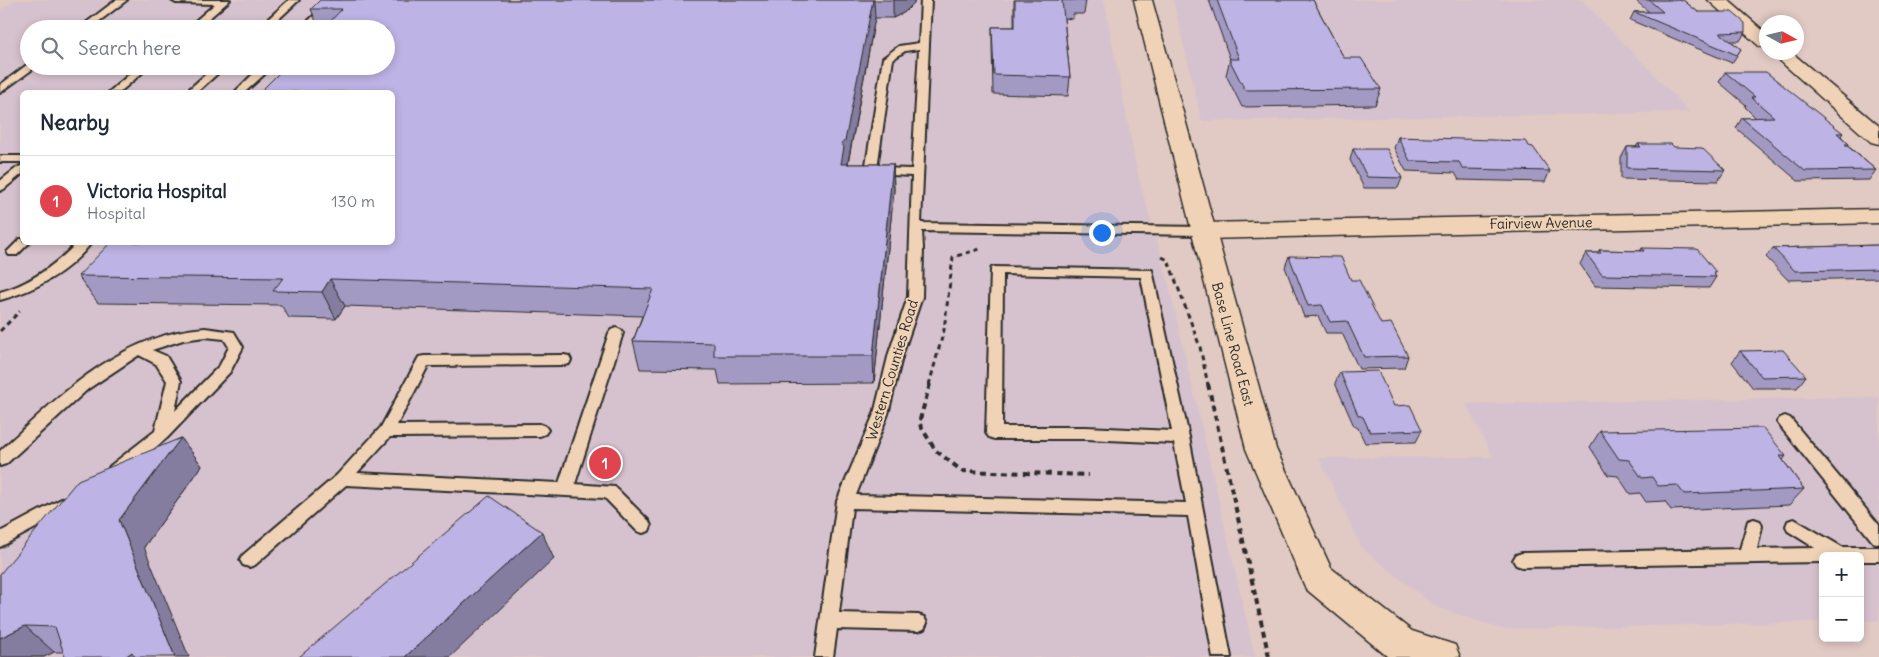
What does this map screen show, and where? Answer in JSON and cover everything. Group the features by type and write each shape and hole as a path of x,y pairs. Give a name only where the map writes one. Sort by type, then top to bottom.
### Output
{"street":[{"name":"Base Line Road East","path":"1143,0 1261,449 1318,578 1401,646 1442,657"},
{"path":"1717,0 1759,36"},
{"path":"1788,60 1879,137"},
{"name":"Fairview Avenue","path":"1204,231 1879,216"}],"lane":[{"path":"95,20 122,0"},
{"path":"176,0 224,1"},
{"path":"272,20 294,0"},
{"path":"314,20 334,0"},
{"name":"Western Counties Road","path":"824,657 845,502 881,414 896,353 916,298 918,248 915,227 926,0"},
{"path":"202,20 224,1"},
{"path":"871,171 888,58 902,48 924,45"},
{"path":"0,90 20,75"},
{"path":"116,90 135,75"},
{"path":"194,90 210,75"},
{"path":"242,90 258,75"},
{"path":"297,80 302,75"},
{"path":"0,159 20,159"},
{"path":"0,187 20,170"},
{"path":"858,171 918,173"},
{"path":"915,227 1204,231"},
{"path":"13,252 21,245"},
{"path":"0,296 12,294 61,267 83,245"},
{"path":"1180,437 1086,433 994,433 997,270 1147,273 1195,510 1222,657"},
{"path":"0,460 76,389 116,360 139,349 188,334 211,331 229,335 236,347 225,368 162,434 107,477"},
{"path":"565,490 616,333"},
{"path":"139,349 161,360 174,381 162,434"},
{"path":"249,560 343,479 386,431 424,361 564,360"},
{"path":"1785,422 1879,537"},
{"path":"386,431 540,430"},
{"path":"343,479 609,492 643,526"},
{"path":"0,540 84,494"},
{"path":"845,502 1195,510"},
{"path":"1747,557 1754,526"},
{"path":"1794,526 1835,552"},
{"path":"1864,554 1879,554"},
{"path":"1522,560 1819,555"},
{"path":"829,621 918,623"}],"path":[{"path":"986,249 977,249 953,257 944,330 919,423 935,450 962,471 1089,475"},
{"path":"1156,254 1168,260 1200,347 1269,657"}],"shaded area":[{"path":"16,0 1104,0 1138,176 1165,269 1255,657 0,657 0,10"},
{"path":"1173,0 1582,0 1690,112 1202,121"},
{"path":"1879,397 1879,621 1864,621 1864,552 1819,552 1819,622 1502,629 1436,607 1362,548 1319,458 1493,457 1466,404"}],"building":[{"path":"320,0 873,0 845,141 841,143 844,147 841,164 893,164 873,356 714,356 714,343 633,341 653,289 330,279 322,292 273,291 283,278 78,276 108,245 395,245 395,90 262,90 277,75 395,75 395,20 332,20 342,9 311,9"},
{"path":"1015,0 1062,0 1070,77 994,75 992,27 1015,27"},
{"path":"1217,0 1313,0 1344,58 1361,58 1381,89 1245,90 1229,59 1239,59"},
{"path":"1649,0 1683,0 1698,12 1732,12 1745,23 1745,32 1720,33 1741,49 1737,55 1634,12 1663,12"},
{"path":"1725,72 1766,72 1843,133 1837,133 1849,144 1845,144 1876,170 1805,171 1742,118 1774,117 1751,97 1755,97"},
{"path":"1398,137 1525,141 1529,146 1533,147 1550,171 1463,169 1459,162 1410,161"},
{"path":"1638,144 1671,144 1674,147 1702,148 1725,170 1627,168 1627,147 1641,147"},
{"path":"1353,149 1387,149 1402,178 1367,177"},
{"path":"1879,245 1879,269 1795,271 1773,248"},
{"path":"1642,248 1697,249 1716,272 1713,272 1716,277 1602,275 1586,253 1601,253 1599,250 1644,251"},
{"path":"1289,256 1341,257 1351,280 1359,280 1381,324 1391,323 1408,356 1364,357 1347,321 1330,322 1322,305 1308,306"},
{"path":"1783,350 1806,376 1762,377 1740,351"},
{"path":"1378,371 1394,406 1410,405 1422,430 1370,432 1363,417 1358,415 1340,372"},
{"path":"1763,428 1786,456 1780,456 1804,489 1684,494 1677,485 1658,486 1652,477 1642,478 1629,460 1619,459 1600,431"},
{"path":"181,438 119,520 175,657 135,657 132,652 125,657 65,657 55,627 25,626 0,638 0,574 78,480"},
{"path":"489,496 542,532 405,657 299,657"}],"place":[{"name":"Victoria Hospital","path":"605,463"}]}
